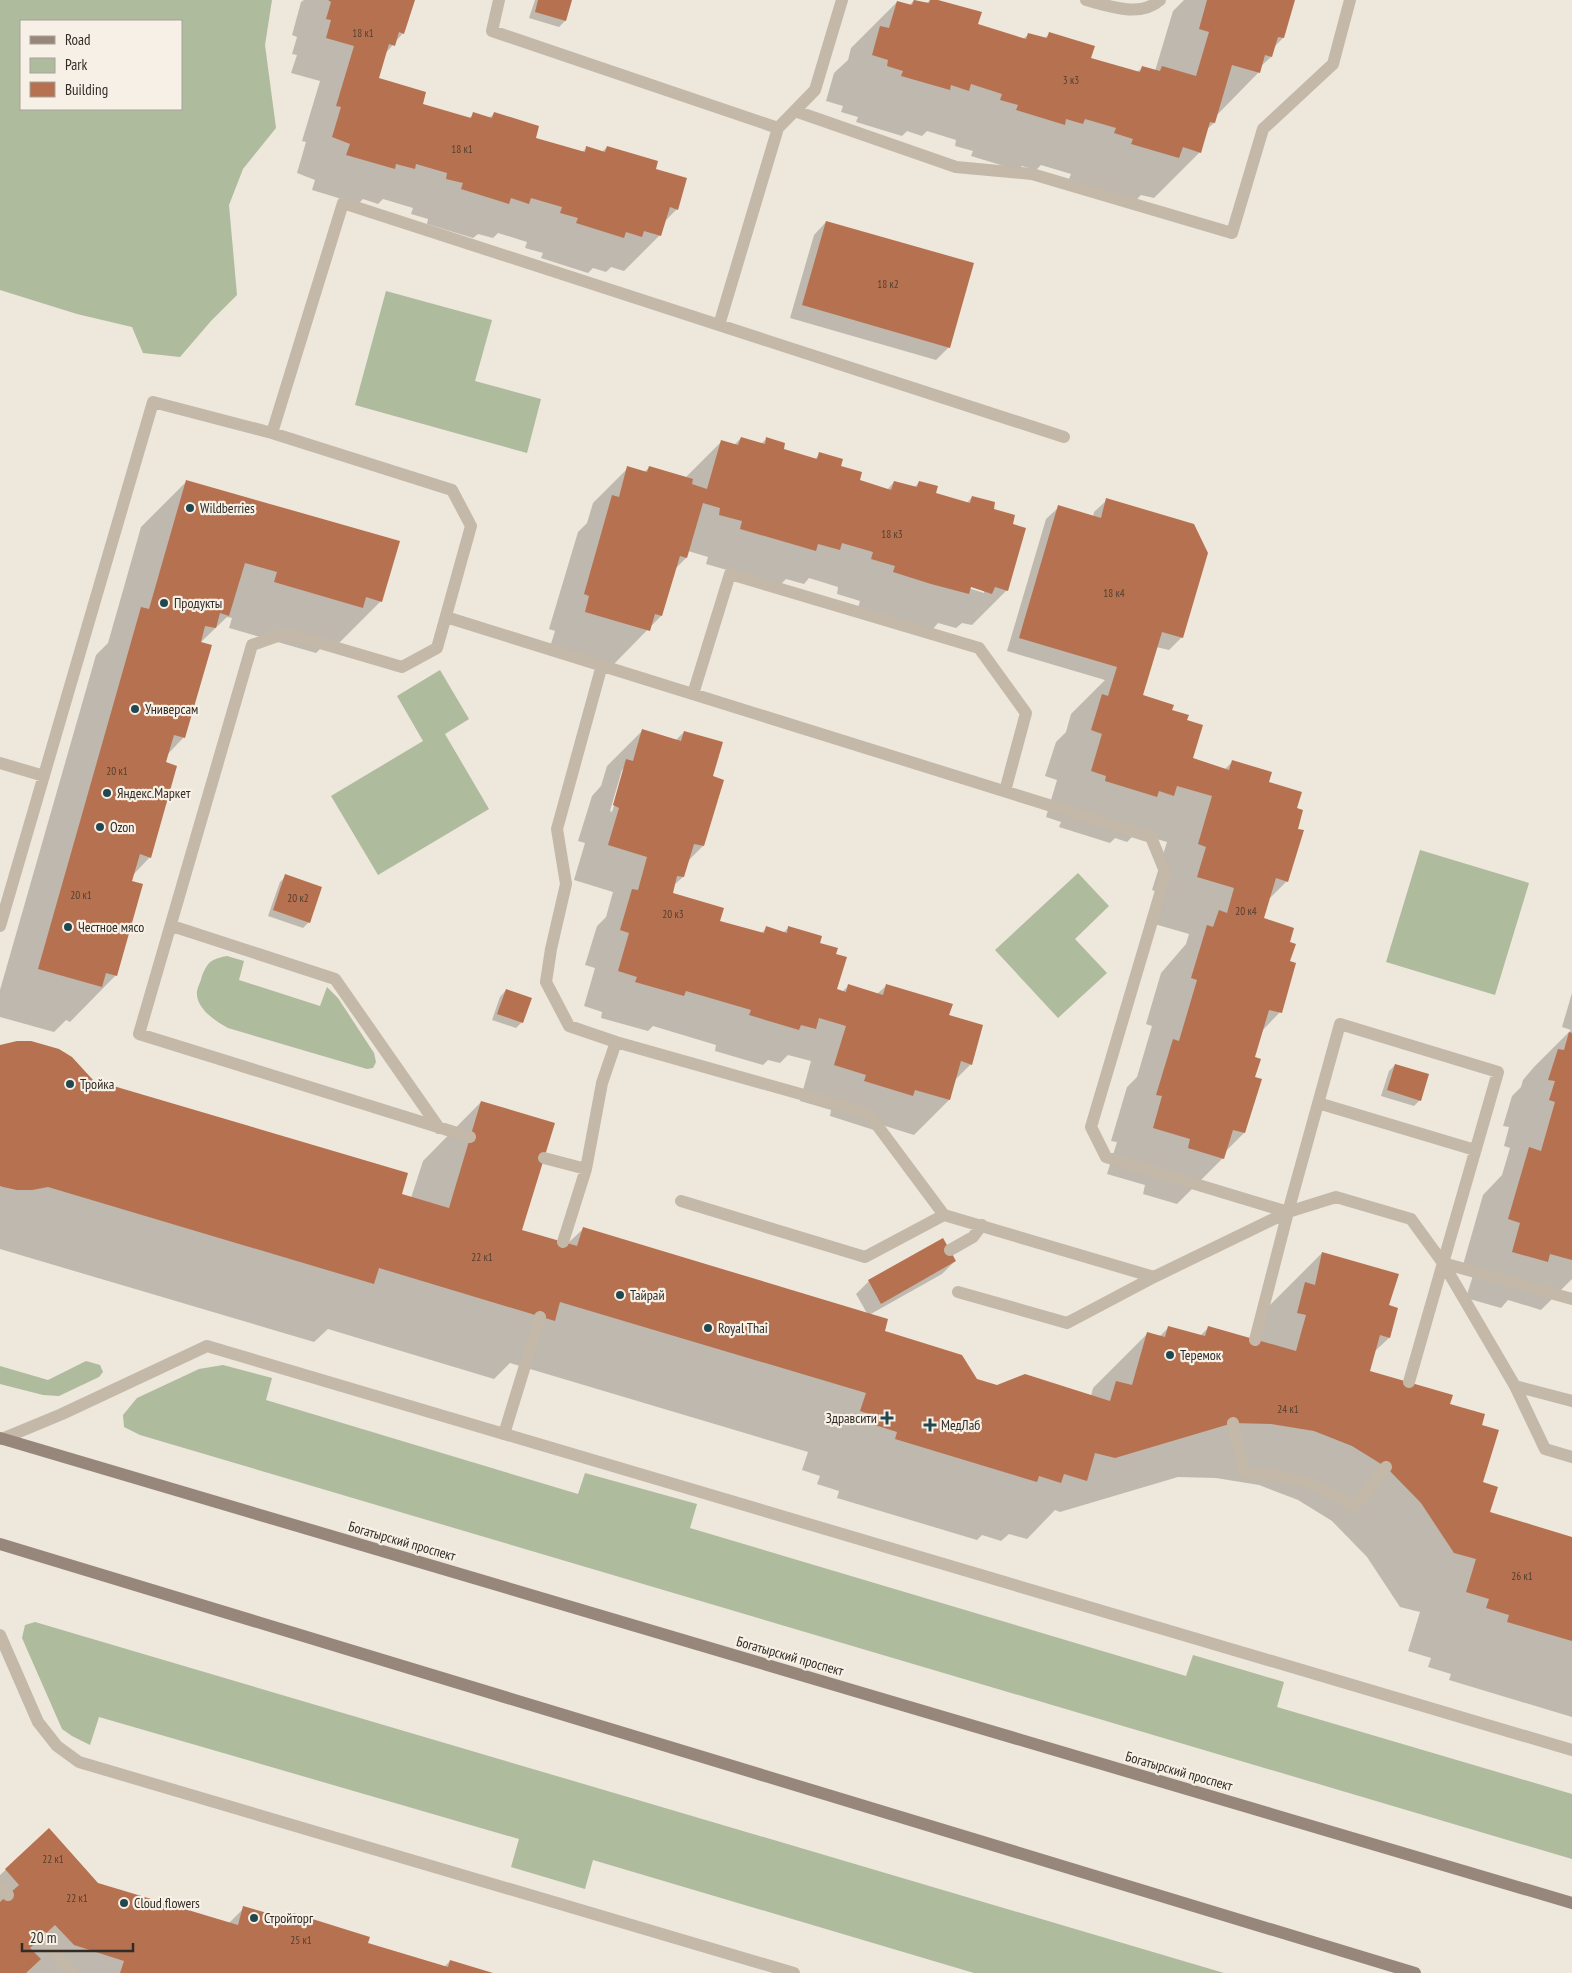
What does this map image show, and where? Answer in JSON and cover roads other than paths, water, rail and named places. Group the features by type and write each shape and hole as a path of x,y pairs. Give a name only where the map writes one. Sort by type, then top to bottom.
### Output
{"main road":[{"name":"Богатырский проспект","path":"1,1438 1572,1903"},
{"path":"0,1544 1415,1973"}],"street":[{"path":"499,0 492,31 778,128"},
{"path":"719,325 778,128 815,90 842,0"},
{"path":"1086,0 1121,9 1152,7 1160,0"},
{"path":"795,111 956,167 1032,174 1232,233 1264,129 1333,64 1350,0"},
{"path":"272,433 342,203 1064,437"},
{"path":"0,926 153,402 272,433 452,490 471,526 437,648 402,666 286,633 252,645 172,926 139,1034 470,1137"},
{"path":"693,694 730,574 979,648 1026,713 1005,791"},
{"path":"446,617 1150,837 1166,874 1091,1127 1106,1157 1288,1212"},
{"path":"602,665 558,829 566,884 551,949 546,982 569,1026 616,1042 868,1113 944,1215 1154,1277"},
{"path":"0,763 44,776"},
{"path":"172,926 335,979 439,1128"},
{"path":"1255,1340 1340,1024 1498,1072 1409,1382"},
{"path":"564,1242 586,1169 602,1083 616,1042"},
{"path":"1318,1103 1475,1150"},
{"path":"544,1158 586,1169"},
{"path":"958,1292 1067,1323 1154,1277 1288,1212 1336,1197 1411,1219 1443,1263 1515,1386 1545,1449 1572,1457"},
{"path":"681,1201 865,1257 944,1215"},
{"path":"950,1250 974,1237 982,1225"},
{"path":"1443,1263 1572,1299"},
{"path":"504,1434 540,1316"},
{"path":"1,1438 62,1414 207,1346 1572,1750"},
{"path":"1515,1386 1572,1401"},
{"path":"1232,1423 1244,1473 1266,1474 1300,1480 1329,1491 1354,1507 1386,1467"},
{"path":"0,1635 38,1722 57,1746 79,1762 794,1973"},
{"path":"42,1937 72,1973"}],"place":[{"name":"Wildberries","path":"190,508"},
{"name":"Продукты","path":"164,603"},
{"name":"Универсам","path":"135,709"},
{"name":"Яндекс.Маркет","path":"107,793"},
{"name":"Ozon","path":"100,827"},
{"name":"Честное мясо","path":"68,927"},
{"name":"Тройка","path":"70,1084"},
{"name":"Тайрай","path":"620,1295"},
{"name":"Royal Thai","path":"708,1328"},
{"name":"Теремок","path":"1170,1355"},
{"name":"Здравсити","path":"887,1418"},
{"name":"МедЛаб","path":"930,1425"},
{"name":"Cloud flowers","path":"124,1903"},
{"name":"Стройторг","path":"254,1918"}]}
